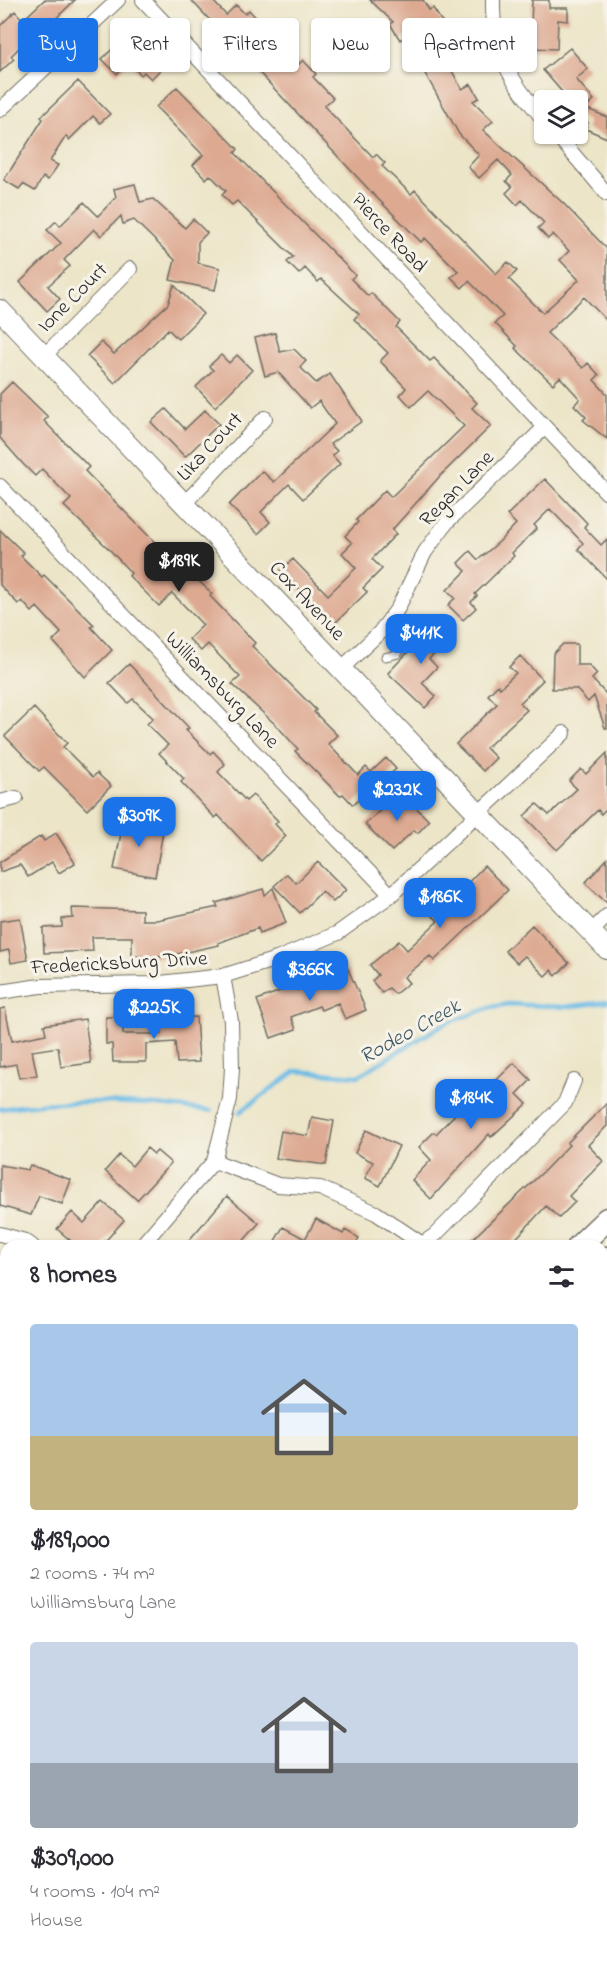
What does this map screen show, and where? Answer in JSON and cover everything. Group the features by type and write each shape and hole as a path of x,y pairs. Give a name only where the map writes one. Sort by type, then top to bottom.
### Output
{"main road":[{"name":"Cox Avenue","path":"0,310 478,816 607,949"},
{"path":"585,1240 607,1219"}],"street":[{"path":"0,111 118,0"},
{"name":"Pierce Road","path":"142,0 607,493"},
{"path":"492,0 492,28 508,74 534,107"},
{"path":"564,144 607,194"},
{"name":"Ione Court","path":"44,356 130,269"},
{"name":"Lika Court","path":"184,504 265,418"},
{"name":"Regan Lane","path":"341,669 380,632 394,613 425,552 447,522 546,427"},
{"name":"Williamsburg Lane","path":"0,486 391,895"},
{"name":"Fredericksburg Drive","path":"0,992 40,986 151,984 224,976 276,959 338,933 391,895 478,816 564,733"},
{"path":"0,802 16,798"},
{"path":"591,932 607,916"},
{"path":"146,1240 214,1161 230,1099 232,1068 231,1021 224,976"},
{"path":"428,1240 565,1102 574,1081"},
{"path":"214,1161 278,1185 320,1188 376,1213 416,1240"},
{"path":"0,1234 21,1240"}],"lane":[{"path":"385,657 398,654 407,640 405,622 394,613"}],"building":[{"path":"44,0 75,0 56,18 25,18"},
{"path":"191,0 212,0 226,15 236,5 245,14 249,10 256,18 208,18"},
{"path":"370,0 423,0 429,10 433,8 439,18 402,18 402,39 400,40 390,24 393,22 390,18"},
{"path":"532,0 549,0 549,8 568,8 568,21 558,20 557,49 537,48 537,18 531,18"},
{"path":"15,11 21,18 18,18 18,49 11,56 14,59 0,72 0,26"},
{"path":"570,48 588,69 576,79 585,90 560,90 543,70"},
{"path":"110,51 110,67 102,59"},
{"path":"303,60 311,69 311,72 316,74 313,77 333,98 324,106 373,157 376,154 385,163 382,166 411,194 415,190 496,274 508,262 517,271 509,279 543,313 579,280 560,260 569,251 553,234 548,239 538,228 544,223 522,200 517,205 506,193 512,187 506,181 512,175 498,160 479,178 468,167 479,155 459,134 424,72 452,72 462,89 471,84 479,98 473,101 493,121 483,130 564,204 607,249 607,321 584,297 547,333 583,368 588,363 599,375 594,380 607,394 607,439 583,420 586,417 574,405 580,399 560,377 553,384 515,348 517,346 495,323 503,316 469,281 462,288 451,277 458,271 425,238 421,242 259,72 299,72 299,64"},
{"path":"144,72 158,72 151,79"},
{"path":"78,81 110,114 100,123 93,116 69,140 66,136 50,161 58,165 48,180 43,177 35,191 23,184 19,189 4,180 43,119 41,117"},
{"path":"177,87 238,149 235,153 355,275 351,279 368,296 371,293 400,322 396,327 430,361 434,358 477,403 472,408 491,426 440,476 392,530 396,534 372,559 382,569 363,588 367,592 333,625 281,570 293,559 328,595 356,568 342,553 352,543 345,536 358,522 356,520 385,490 391,497 464,426 428,391 411,407 400,395 406,388 380,361 388,353 354,319 359,314 321,279 318,282 305,268 299,274 287,262 293,257 237,201 232,205 222,195 226,191 210,175 206,179 193,165 203,155 156,107"},
{"path":"588,93 594,100 588,105"},
{"path":"588,109 607,117 607,138 588,130"},
{"path":"135,184 140,202 153,199 185,228 193,219 207,233 198,242 198,263 220,268 215,290 170,280 175,260 134,220 123,224 121,216 101,236 94,229 64,260 70,266 48,286 60,299 47,311 20,282 61,243 47,230 56,221 60,226 84,202 98,216 116,197 114,189"},
{"path":"174,285 203,314 178,339 168,329 115,383 87,356 101,342 114,354 168,304"},
{"path":"275,333 280,352 294,349 306,361 300,367 316,383 330,374 362,421 330,444 337,451 332,455 340,464 303,499 289,484 261,512 270,522 258,534 229,505 262,471 274,482 335,424 319,401 310,408 278,372 265,376 255,338"},
{"path":"221,355 229,363 237,355 252,370 215,407 196,387 213,370 209,366"},
{"path":"12,382 48,417 44,421 89,467 85,471 183,571 186,568 212,594 210,596 255,643 252,646 316,710 314,712 337,735 328,744 358,775 366,767 371,772 386,758 396,769 384,780 381,777 353,805 343,794 340,796 295,751 298,749 277,726 232,684 240,677 208,644 201,651 189,639 203,625 172,593 159,606 129,576 131,573 110,550 64,506 71,499 42,469 35,476 0,438 0,394"},
{"path":"166,409 185,429 205,410 219,424 185,457 151,422"},
{"path":"545,479 587,523 584,527 601,545 607,539 607,579 578,549 583,543 550,509 534,525 537,528 512,553 514,556 475,594 477,596 471,602 476,608 463,620 448,605 455,598 447,590 466,571 458,563 470,551 478,560 500,541 516,524 507,515"},
{"path":"0,530 24,553 21,556 42,577 44,575 94,625 91,627 112,650 85,677 53,641 61,633 37,607 32,612 22,601 18,604 0,585"},
{"path":"438,621 452,636 429,659 437,667 422,683 436,696 425,708 388,673"},
{"path":"563,644 577,644 577,665 589,665 597,674 592,679 607,695 607,728 605,728 594,696 588,702 576,689 552,689 553,654"},
{"path":"520,656 543,680 520,703 527,710 486,748 496,758 483,771 456,744 497,704 488,695 498,685 500,688 516,673 509,667"},
{"path":"129,664 189,728 186,730 210,754 213,751 225,764 218,772 246,801 253,795 278,821 275,824 286,836 261,861 218,815 215,818 181,782 184,779 159,753 168,745 147,724 153,718 133,699 128,703 109,683"},
{"path":"34,708 67,743 63,747 93,777 97,773 111,786 87,810 44,767 39,771 5,736"},
{"path":"607,753 607,808 601,814 598,810 557,850 524,816 537,804 549,815 577,789 569,781 581,769 586,774"},
{"path":"401,792 429,821 418,833 414,830 392,851 365,824"},
{"path":"124,818 164,826 155,877 114,869"},
{"path":"56,833 75,863 59,873 52,862 28,877 20,865 0,872 0,862 41,836 44,841"},
{"path":"607,859 607,903 585,883"},
{"path":"318,862 346,890 333,902 322,891 300,913 274,886 287,874 296,883"},
{"path":"484,866 508,890 434,961 430,956 404,977 409,983 395,994 389,988 382,993 372,981 378,975 370,965 399,941 407,950 438,921 425,908 455,880 463,888"},
{"path":"273,888 286,923 260,933 258,928 218,943 219,945 164,957 132,956 132,937 92,937 93,951 44,953 43,928 62,927 62,919 73,918 72,908 142,910 142,920 157,920 218,907 216,903 263,889 265,895"},
{"path":"20,918 28,960 11,963 9,950 0,952 0,921"},
{"path":"532,925 569,963 556,976 551,970 545,976 525,956 517,963 505,951"},
{"path":"348,969 366,1010 345,1019 338,1003 321,1010 319,1006 291,1017 296,1029 271,1038 257,1000 296,985 298,990"},
{"path":"5,1008 12,1041 46,1034 44,1025 85,1019 91,1063 61,1067 58,1047 32,1051 37,1075 19,1078 16,1064 0,1067 0,1009"},
{"path":"106,1017 123,1017 123,1034 162,1034 161,1019 196,1017 199,1062 177,1063 175,1042 146,1044 146,1062 113,1062 112,1044 106,1044"},
{"path":"514,1063 531,1080 517,1094 527,1104 491,1137 489,1134 431,1199 412,1180 431,1160 419,1147 434,1132 436,1134 471,1098 475,1101"},
{"path":"607,1103 607,1126 588,1145 603,1161 569,1196 575,1202 559,1218 546,1206 515,1240 471,1240 544,1171 569,1145 567,1143"},
{"path":"312,1117 334,1121 326,1165 276,1158 281,1131 308,1136"},
{"path":"366,1130 399,1146 380,1186 365,1178 373,1162 355,1153"},
{"path":"147,1148 154,1154 157,1151 171,1163 137,1200 105,1171 119,1155 132,1166"},
{"path":"0,1165 28,1170 30,1165 71,1180 62,1204 39,1196 31,1215 0,1206"},
{"path":"227,1196 259,1223 244,1240 189,1240"},
{"path":"103,1202 124,1220 106,1240 70,1240 57,1229 72,1212 84,1223"},
{"path":"316,1219 343,1234 345,1230 359,1238 358,1240 275,1240 283,1227 305,1239"}],"waterway":[{"name":"Rodeo Creek","path":"240,1112 296,1071 358,1076 444,1024 492,1007 509,1004 564,1007 607,1002"},
{"name":"Rodeo Creek","path":"0,1109 52,1103 106,1102 211,1111"}]}
